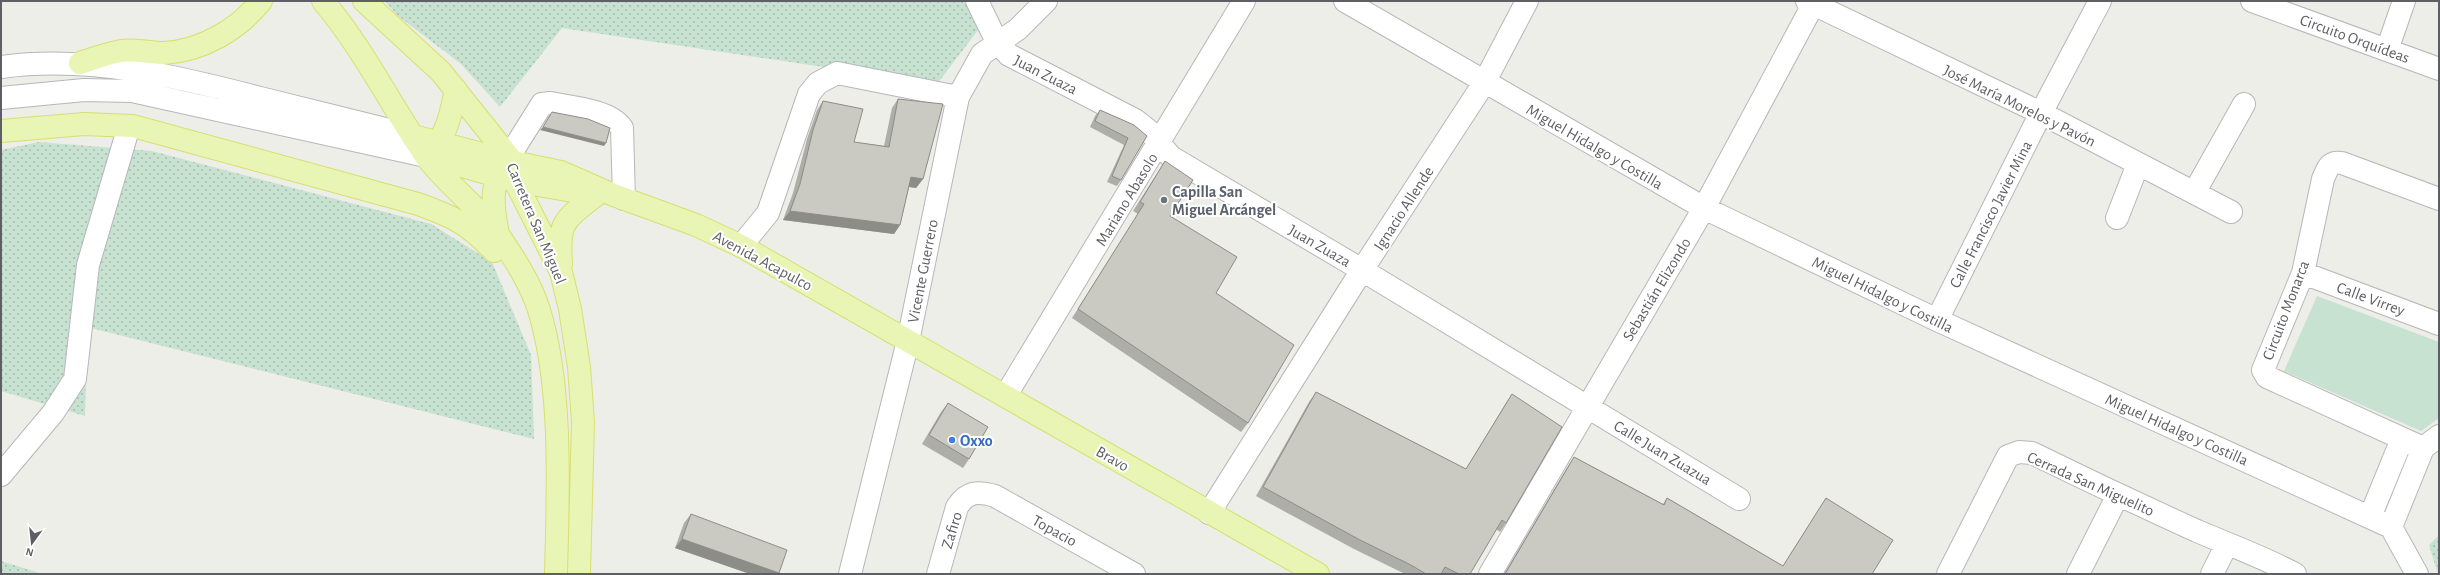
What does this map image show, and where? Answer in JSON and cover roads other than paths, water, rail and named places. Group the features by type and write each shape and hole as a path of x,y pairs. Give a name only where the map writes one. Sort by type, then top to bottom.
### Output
{"main road":[{"path":"80,63 121,51 165,53 196,46 223,35 246,18 261,1"},
{"name":"Carretera San Miguel","path":"323,1 352,42 413,136 432,150 498,235 517,264 539,309 552,367 555,405 558,521 556,574"},
{"name":"Carretera San Miguel","path":"364,1 441,72 477,116 510,166 562,272 570,309 579,367 582,422 579,574"},
{"path":"456,90 446,131 432,150 510,166 493,207 498,235"},
{"path":"1,131 84,124 129,126 418,204 455,218 476,233 504,261 539,309"},
{"name":"Avenida Acapulco","path":"510,166 561,172 610,196"},
{"name":"Avenida Acapulco","path":"510,166 610,196 696,225 741,246 908,341"},
{"path":"562,272 559,234 570,215 610,196"},
{"name":"Bravo","path":"908,341 1006,395 1209,513 1318,574"}],"street":[{"name":"Juan Zuaza","path":"977,1 997,42 1009,55 1135,120 1171,157 1587,406"},
{"name":"Vicente Guerrero","path":"850,574 908,341 958,97 982,54 997,42 1018,29 1046,1"},
{"name":"Mariano Abasolo","path":"1006,395 1160,144 1244,1"},
{"name":"Miguel Hidalgo y Costilla","path":"1345,1 1484,83 1704,208 1937,320 2391,527"},
{"name":"Ignacio Allende","path":"1209,513 1362,270 1484,83 1527,1"},
{"name":"Calle Francisco Javier Mina","path":"1937,320 2041,113 2100,1"},
{"path":"2387,50 2404,1"},
{"name":"José María Morelos y Pavón","path":"1811,2 2041,113 2231,212"},
{"name":"Sebastián Elizondo","path":"1490,574 1704,208 1811,2"},
{"name":"Circuito Orquídeas","path":"2266,3 2439,69"},
{"path":"1,67 80,63 198,82 413,136"},
{"path":"741,246 768,213 809,94 818,83 837,73 958,97"},
{"path":"1,98 84,90 132,92 432,150"},
{"path":"510,166 542,104 550,103 608,116 617,121 622,128 610,196"},
{"path":"2194,193 2244,104"},
{"path":"1,475 53,414 75,379 88,265 129,126"},
{"name":"Circuito Monarca","path":"2402,440 2264,374 2265,362 2303,273 2323,179 2329,165 2335,162 2439,199"},
{"path":"2117,218 2138,164"},
{"name":"Calle Virrey","path":"2303,273 2439,324"},
{"name":"Calle Juan Zuazua","path":"1587,406 1739,499"},
{"path":"2370,517 2402,440 2431,442 2391,527 2417,574"},
{"name":"Cerrada San Miguelito","path":"1948,574 2008,456 2014,453 2032,453 2118,495 2227,544 2263,557 2294,574"},
{"name":"Zafiro","path":"938,574 957,507 963,497 973,493"},
{"name":"Topacio","path":"973,493 995,496 1134,574"},
{"path":"2078,574 2118,495"},
{"path":"2212,574 2227,544"}],"place":[{"name":"Capilla San Miguel Arcángel","path":"1164,200"},
{"name":"Oxxo","path":"952,440"}]}
